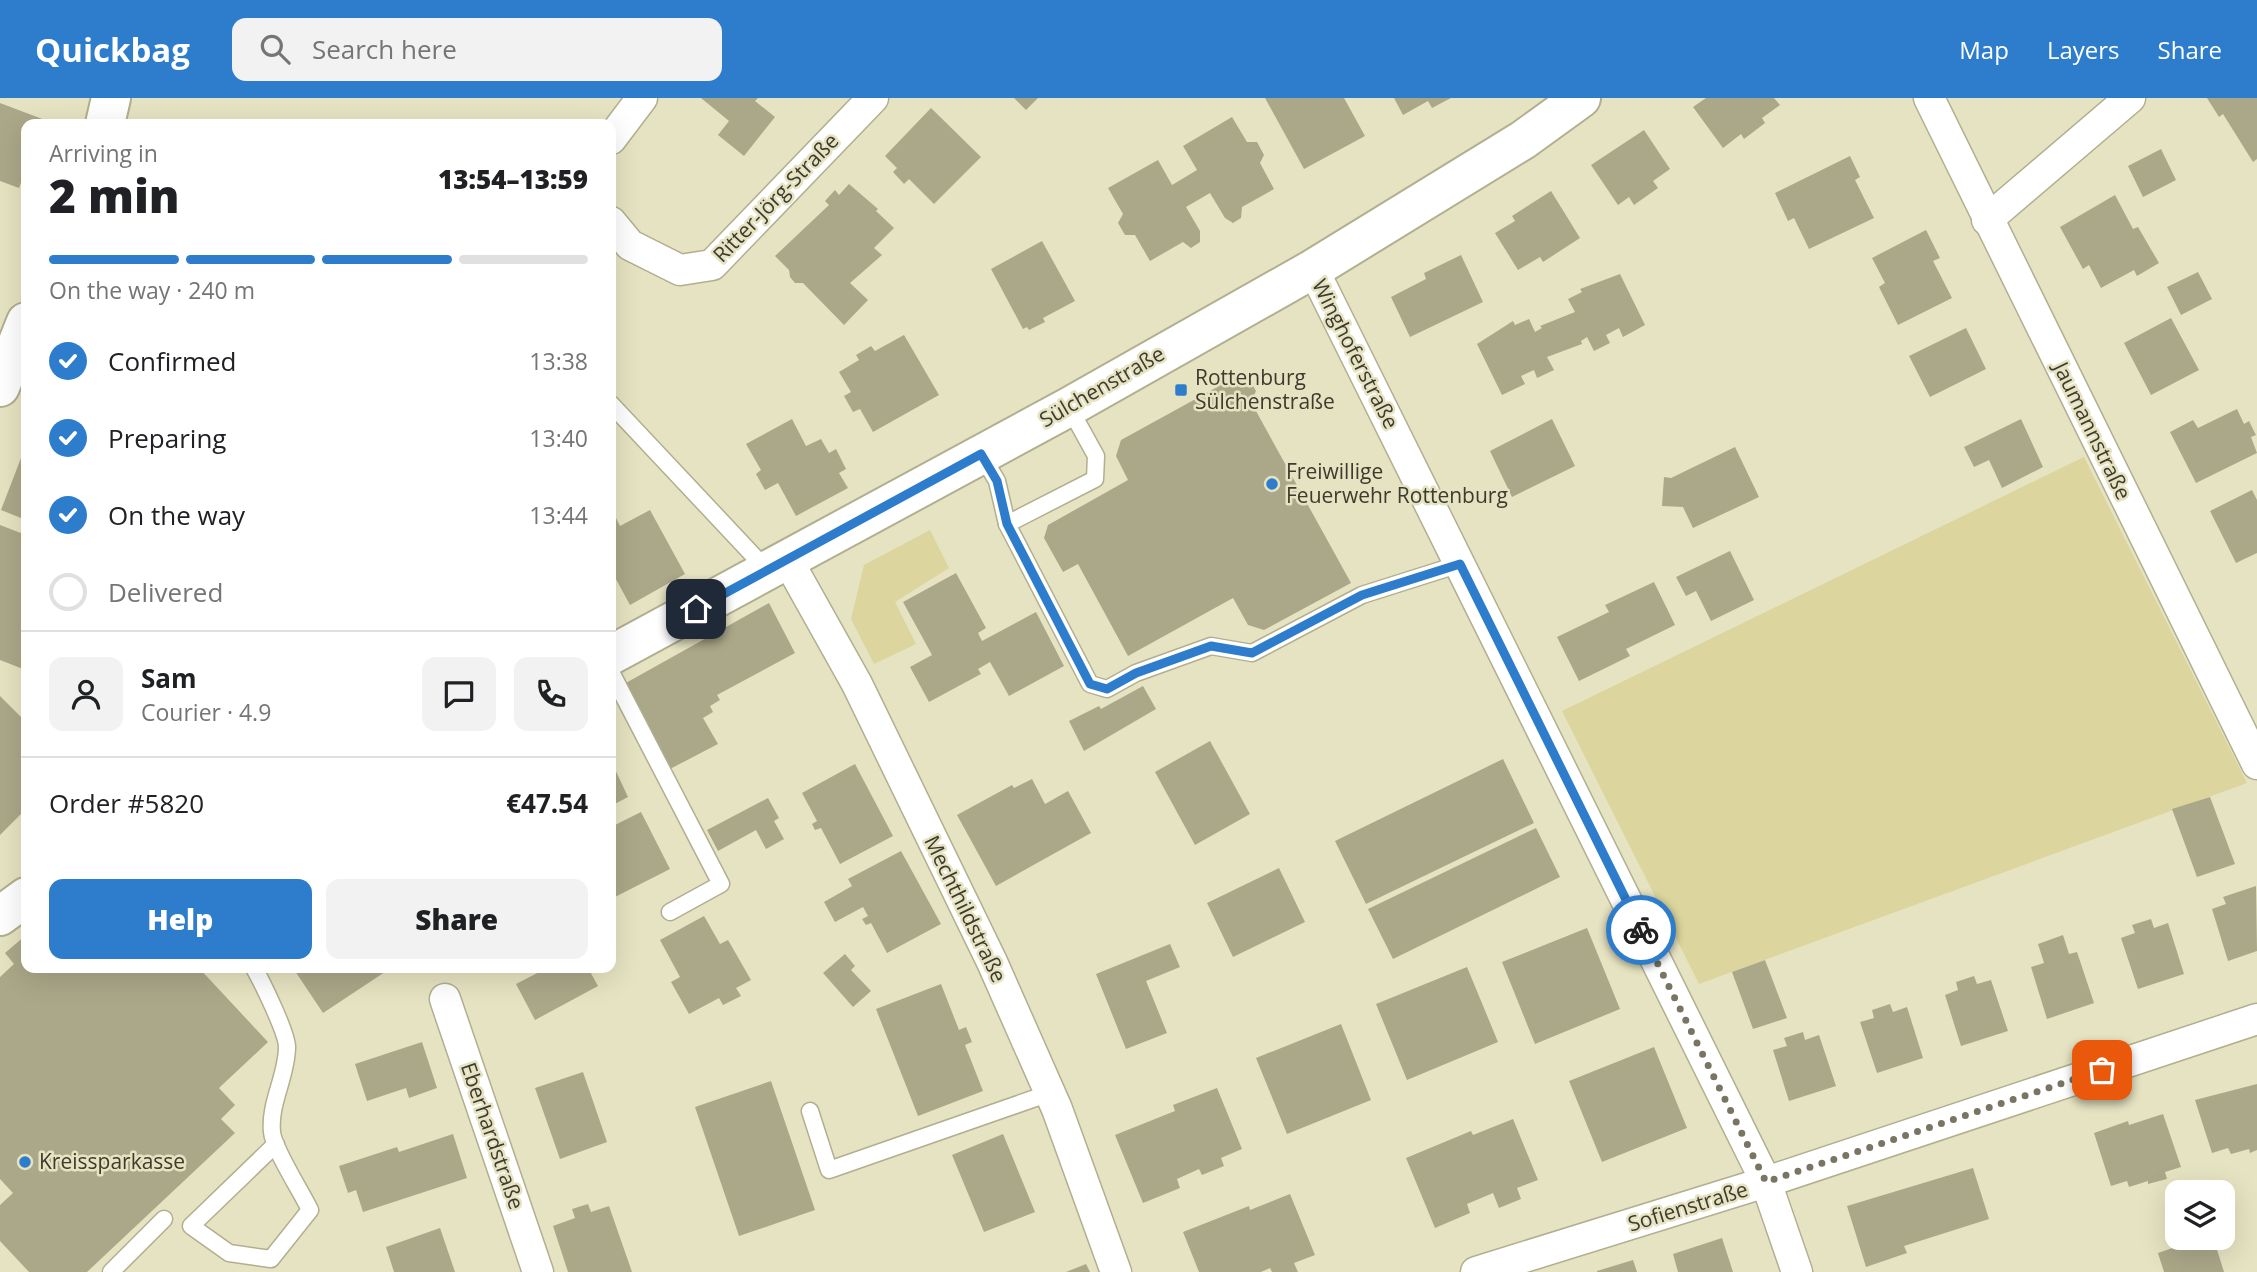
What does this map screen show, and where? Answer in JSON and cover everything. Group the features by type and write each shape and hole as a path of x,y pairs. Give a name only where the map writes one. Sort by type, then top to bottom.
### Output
{"main road":[{"path":"105,119 111,98"},
{"name":"Sülchenstraße","path":"616,652 1069,407 1313,269 1523,140 1581,98"},
{"path":"0,387 21,334"},
{"path":"0,891 21,886"},
{"path":"0,916 21,901"}],"street":[{"path":"616,132 642,98"},
{"name":"Ritter-Jörg-Straße","path":"616,228 630,245 680,270 712,265 873,98"},
{"name":"Jaumannstraße","path":"1929,98 2257,764"},
{"path":"1987,219 2130,98"},
{"name":"Winghoferstraße","path":"1313,269 1766,1182 1797,1272"},
{"name":"Mechthildstraße","path":"777,564 857,684 992,962 1050,1093 1116,1272"},
{"name":"Eberhardstraße","path":"445,999 538,1272"},
{"name":"Sofienstraße","path":"1476,1272 1766,1182 2257,1019"}],"lane":[{"path":"1007,524 1094,479 1096,456 1069,407"},
{"path":"616,409 777,564"},
{"path":"981,454 997,481 1007,524 1090,684 1107,689 1136,673 1211,646 1252,653 1362,595 1460,564"},
{"path":"616,682 721,884 670,912"},
{"path":"256,973 288,1046 273,1107 272,1135 310,1210 271,1259 229,1253 191,1226 276,1144"},
{"path":"810,1111 829,1170 1050,1093"},
{"path":"111,1272 164,1219"}],"shaded area":[{"path":"2084,457 2247,783 1699,984 1562,711"},
{"path":"930,530 949,568 895,602 916,644 874,664 851,619 864,565"}],"building":[{"path":"701,98 758,98 755,101 775,117 744,156 718,135 729,121"},
{"path":"1014,98 1038,98 1026,110"},
{"path":"1265,98 1344,98 1365,136 1304,169"},
{"path":"1394,98 1451,98 1432,108 1428,101 1403,115"},
{"path":"1706,98 1774,98 1780,105 1762,118 1765,123 1744,139 1741,134 1723,148 1693,107"},
{"path":"2207,98 2257,98 2257,159 2253,162 2223,114 2219,117"},
{"path":"0,103 42,119 21,119 19,188 0,181"},
{"path":"931,108 981,157 934,204 909,179 904,184 893,172 897,168 885,156"},
{"path":"1232,117 1247,142 1257,142 1264,155 1260,163 1274,189 1242,207 1241,218 1233,223 1225,218 1210,193 1186,207 1200,231 1200,242 1191,248 1183,242 1150,261 1135,235 1125,235 1118,223 1123,214 1108,188 1158,160 1172,185 1197,170 1183,146"},
{"path":"1644,130 1670,169 1653,181 1658,188 1634,205 1629,197 1618,205 1591,165"},
{"path":"2161,149 2176,180 2143,197 2128,166"},
{"path":"1850,156 1860,177 1855,180 1874,218 1809,249 1794,218 1788,221 1775,193"},
{"path":"849,184 878,209 876,211 894,228 874,248 882,255 850,283 868,300 844,325 803,283 795,283 789,270 775,256 829,205 825,201 835,190 839,195"},
{"path":"1551,191 1580,238 1543,262 1540,257 1518,270 1495,233 1515,221 1512,216"},
{"path":"2115,195 2133,229 2138,227 2159,263 2137,276 2134,270 2101,288 2089,265 2083,269 2060,227"},
{"path":"1926,230 1940,258 1933,261 1952,298 1898,325 1879,287 1885,283 1872,258"},
{"path":"1042,241 1075,301 1043,318 1045,322 1029,330 1027,327 1023,329 991,269"},
{"path":"1461,255 1483,302 1410,337 1391,297 1426,279 1424,273"},
{"path":"2198,272 2212,299 2181,315 2167,287"},
{"path":"1620,274 1645,325 1623,337 1619,328 1606,335 1610,343 1594,351 1587,337 1581,341 1582,344 1547,357 1554,370 1537,378 1534,370 1521,376 1525,384 1502,395 1477,344 1513,321 1515,325 1529,319 1535,332 1542,328 1540,326 1575,312 1568,299 1582,292 1580,289"},
{"path":"2171,318 2199,370 2151,395 2124,343"},
{"path":"1966,328 1986,369 1930,397 1909,356"},
{"path":"904,335 939,395 873,432 860,409 853,412 844,396 851,392 839,372 859,360 856,355 871,346 875,351"},
{"path":"1241,374 1248,377 1256,391 1251,402 1351,583 1264,630 1248,625 1233,598 1128,656 1078,564 1063,572 1044,538 1048,525 1128,480 1116,456 1121,440"},
{"path":"2237,409 2244,424 2249,421 2256,435 2251,437 2257,453 2196,483 2170,432 2193,420 2198,428"},
{"path":"792,419 806,446 821,439 829,453 836,449 846,469 839,473 848,488 796,516 778,483 765,490 756,474 761,470 746,444"},
{"path":"1552,419 1575,466 1512,497 1490,451"},
{"path":"2021,419 2043,467 2002,488 1989,460 1974,467 1964,447"},
{"path":"1735,447 1759,497 1693,528 1683,507 1662,506 1664,477 1671,478"},
{"path":"21,458 21,518 1,510"},
{"path":"2252,490 2257,500 2257,553 2236,563 2210,511"},
{"path":"650,510 685,574 630,605 616,579 616,518 620,526"},
{"path":"0,525 21,533 21,668 0,660"},
{"path":"1730,551 1754,600 1711,621 1696,591 1686,596 1676,577"},
{"path":"956,573 986,628 978,633 982,641 1036,612 1064,666 1009,696 990,662 978,669 981,674 929,702 910,667 932,655 903,602"},
{"path":"1654,582 1675,625 1626,649 1630,656 1579,681 1557,637 1609,612 1605,605"},
{"path":"769,603 795,653 717,695 720,700 710,706 713,712 703,718 718,744 670,769 624,684"},
{"path":"1143,686 1156,709 1084,751 1069,721 1099,706 1101,709"},
{"path":"0,696 21,717 21,814 0,835"},
{"path":"1210,741 1250,814 1195,845 1155,772"},
{"path":"1503,759 1534,823 1366,904 1335,841"},
{"path":"855,764 893,836 840,864 821,828 815,830 812,824 817,821 802,793"},
{"path":"616,771 628,797 616,803"},
{"path":"1032,779 1045,804 1068,791 1091,833 996,886 957,815 1012,785 1014,788"},
{"path":"2210,797 2235,864 2197,877 2172,809"},
{"path":"768,798 779,818 774,821 784,839 766,849 756,830 718,851 707,830"},
{"path":"641,812 670,869 616,896 616,824"},
{"path":"1536,828 1560,877 1393,959 1368,909"},
{"path":"901,851 941,924 887,953 871,923 866,925 862,919 868,916 863,907 835,922 824,902 852,886 848,879"},
{"path":"1279,868 1305,922 1233,957 1207,903"},
{"path":"2256,886 2257,951 2228,961 2212,909 2226,904 2223,897"},
{"path":"704,916 720,944 728,940 751,980 736,988 741,996 723,1005 719,998 689,1014 671,982 680,977 660,940"},
{"path":"2151,919 2154,928 2168,923 2184,974 2138,989 2121,938 2135,933 2132,925"},
{"path":"1587,928 1620,1009 1535,1044 1502,962"},
{"path":"2063,935 2069,954 2077,952 2094,1003 2047,1019 2031,967 2044,963 2038,944"},
{"path":"21,939 21,973 204,973 268,1042 219,1088 235,1105 221,1119 235,1133 87,1272 29,1272 0,1241 0,1205 13,1193 0,1179 0,977 14,964 5,953"},
{"path":"1170,944 1180,967 1146,981 1167,1033 1126,1049 1096,974"},
{"path":"845,954 855,966 851,970 871,991 853,1007 823,973"},
{"path":"1765,960 1787,1018 1753,1029 1732,972"},
{"path":"1467,967 1498,1042 1407,1080 1376,1004"},
{"path":"296,973 383,973 323,1013"},
{"path":"537,973 591,973 598,986 535,1020 516,984"},
{"path":"1974,976 1977,984 1991,980 2008,1031 1961,1046 1945,995 1958,990 1956,982"},
{"path":"941,984 959,1030 966,1027 972,1042 965,1045 983,1091 918,1116 876,1009"},
{"path":"1890,1004 1893,1012 1907,1007 1923,1058 1877,1073 1860,1022 1874,1018 1872,1010"},
{"path":"1341,1024 1371,1100 1287,1134 1256,1058"},
{"path":"1803,1032 1805,1040 1819,1035 1836,1086 1789,1101 1773,1050 1787,1046 1784,1038"},
{"path":"422,1042 437,1088 409,1098 406,1088 367,1101 355,1064"},
{"path":"1654,1047 1687,1128 1602,1162 1569,1081"},
{"path":"583,1072 607,1142 560,1159 535,1088"},
{"path":"771,1081 815,1210 739,1236 695,1107"},
{"path":"2257,1084 2257,1150 2250,1153 2249,1149 2231,1154 2228,1148 2212,1153 2195,1100"},
{"path":"1217,1088 1242,1149 1221,1158 1224,1166 1202,1175 1199,1169 1177,1179 1180,1188 1143,1203 1115,1135 1175,1111 1173,1105"},
{"path":"2163,1114 2181,1167 2165,1172 2167,1179 2129,1187 2127,1181 2111,1186 2094,1133 2128,1121 2129,1125"},
{"path":"1513,1119 1538,1180 1517,1188 1521,1199 1499,1208 1493,1193 1467,1204 1470,1213 1435,1228 1406,1158 1471,1131 1473,1135"},
{"path":"453,1134 467,1178 363,1212 356,1190 348,1193 339,1166 397,1147 399,1152"},
{"path":"1003,1134 1035,1212 984,1232 952,1155"},
{"path":"1973,1168 1989,1219 1904,1246 1907,1253 1866,1267 1847,1206"},
{"path":"1290,1194 1315,1255 1294,1263 1298,1272 1272,1272 1270,1268 1261,1272 1199,1272 1183,1232 1249,1206 1250,1210"},
{"path":"588,1204 591,1212 609,1206 632,1272 568,1272 553,1226 575,1218 572,1209"},
{"path":"440,1228 455,1272 394,1272 386,1247"},
{"path":"1722,1238 1733,1272 1678,1272 1673,1254"},
{"path":"2167,1250 2217,1250 2224,1272 2164,1272 2158,1253"},
{"path":"1633,1260 1637,1272 1597,1272 1597,1271"},
{"path":"1086,1264 1090,1272 1066,1272"}],"way so far":[{"path":"1641,930 1766,1182 2102,1070"}],"place":[{"name":"Rottenburg Sülchenstraße","path":"1181,390"},
{"name":"Freiwillige Feuerwehr Rottenburg","path":"1272,484"},
{"name":"Kreissparkasse","path":"25,1162"}],"route":[{"path":"696,609 981,454 997,481 1007,524 1090,684 1107,689 1136,673 1211,646 1252,653 1362,595 1460,564 1641,930"}]}
